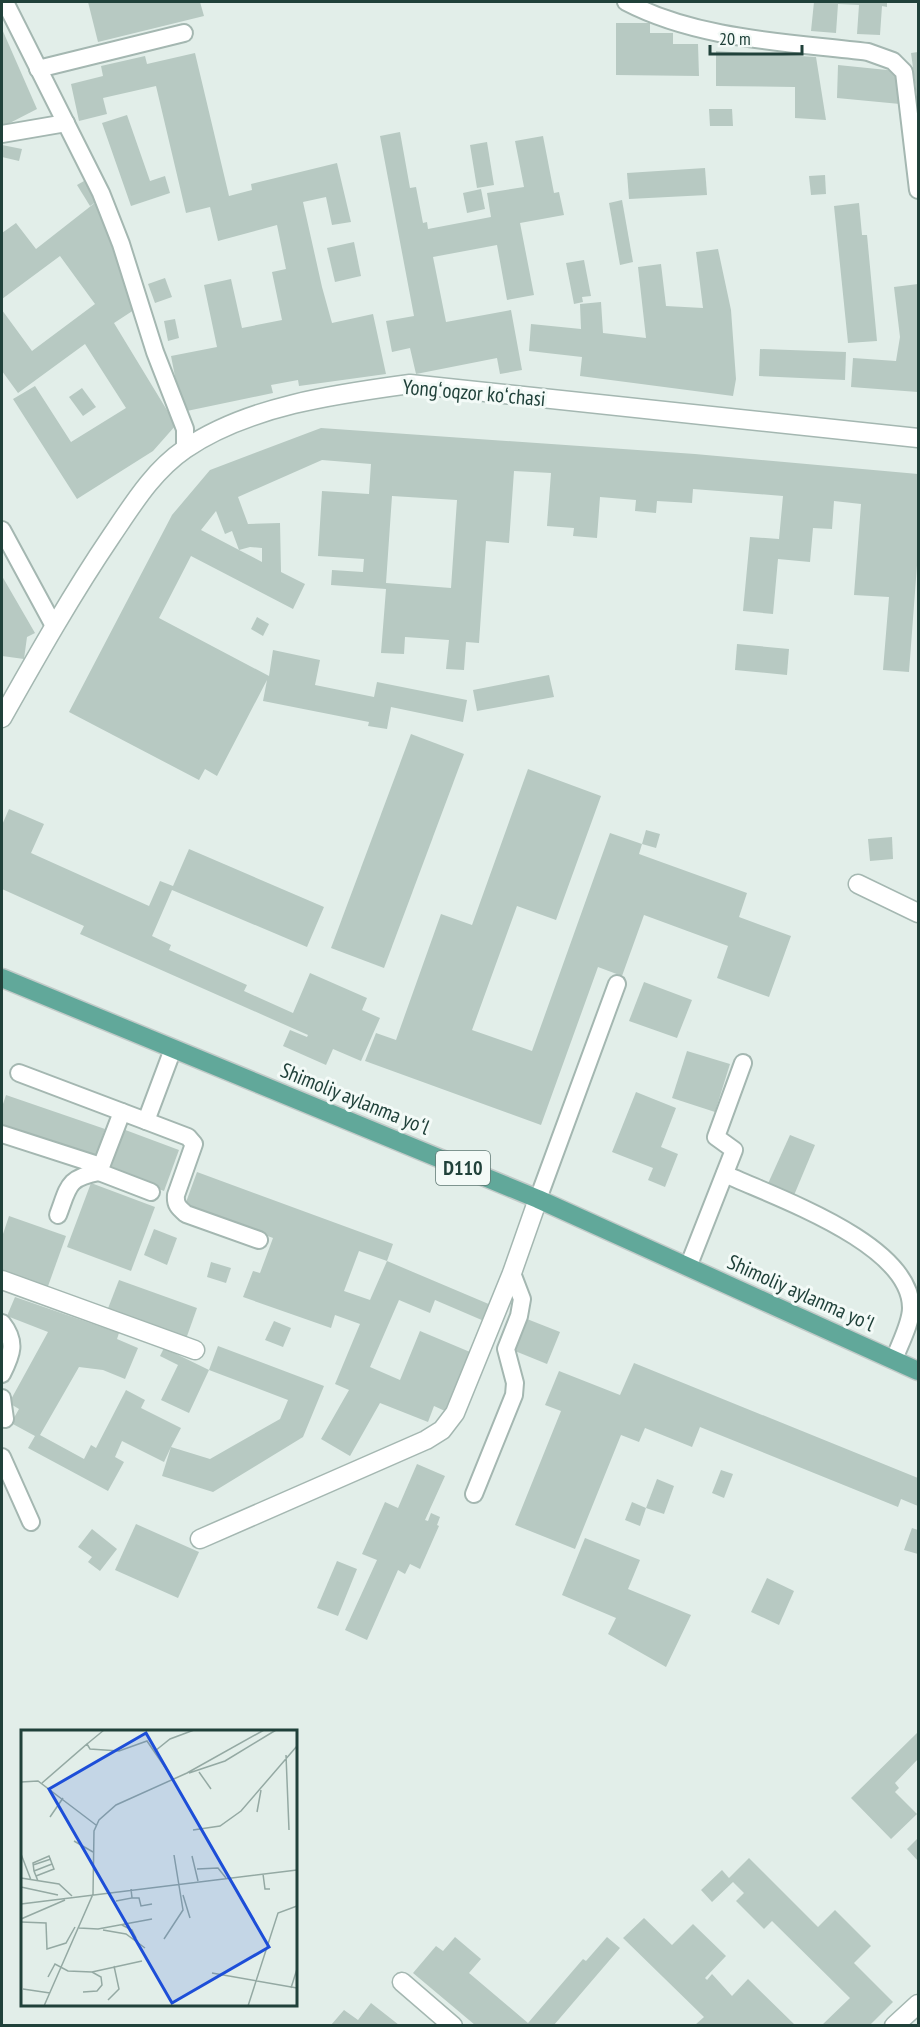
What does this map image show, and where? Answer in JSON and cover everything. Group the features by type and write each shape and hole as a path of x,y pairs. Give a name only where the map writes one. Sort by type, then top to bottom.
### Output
{"main road":[{"name":"Shimoliy aylanma yoʻl","path":"2,978 538,1199 918,1371"}],"street":[{"name":"Yongʻoqzor koʻchasi","path":"2,718 80,581 146,484 185,450 226,427 294,404 339,394 410,384 918,438"},
{"path":"858,884 918,913"},
{"path":"200,1539 426,1440 442,1430 455,1413 512,1273 538,1199"},
{"path":"2,1280 195,1350"},
{"path":"402,1982 453,2025"},
{"path":"894,2025 918,2004"}],"lane":[{"path":"5,2 101,193 121,244 155,352 185,429 185,450"},
{"path":"626,2 654,16 690,27 868,52 893,61 904,72 918,190"},
{"path":"38,69 184,33"},
{"path":"2,134 66,123"},
{"path":"2,530 54,626"},
{"path":"538,1199 617,984"},
{"path":"146,1121 173,1049"},
{"path":"688,1267 734,1150 716,1137 743,1063"},
{"path":"19,1073 189,1137 194,1144 176,1195 175,1202 179,1208 186,1214 259,1240"},
{"path":"100,1169 122,1112"},
{"path":"2,1134 100,1169 151,1192"},
{"path":"58,1215 72,1181 77,1176 100,1169"},
{"path":"725,1174 853,1233 882,1254 903,1280 911,1309 894,1360"},
{"path":"474,1494 514,1395 515,1383 506,1349 519,1316 522,1299 512,1273"},
{"path":"2,1323 12,1340 12,1350 2,1374"},
{"path":"2,1398 5,1419"},
{"path":"2,1457 31,1522"}],"building":[{"path":"88,2 200,2 204,16 98,42"},
{"path":"814,2 887,2 887,7 882,6 880,35 857,34 859,5 838,4 836,33 811,31"},
{"path":"616,23 650,23 650,33 673,33 673,44 698,44 699,76 616,75"},
{"path":"2,29 37,109 2,127"},
{"path":"716,51 816,57 826,120 795,118 795,87 716,86"},
{"path":"918,52 918,97 917,97 911,53"},
{"path":"195,53 229,196 252,190 251,184 337,163 351,222 332,225 326,197 303,202 322,287 332,323 373,314 386,374 299,386 298,380 271,385 273,393 182,412 171,356 217,347 204,285 231,279 242,328 282,320 272,272 286,269 277,225 218,241 210,207 186,213 156,86 103,98 107,114 79,121 71,84 103,76 101,66 145,56 147,64"},
{"path":"838,65 897,71 900,104 837,98"},
{"path":"709,109 732,109 733,126 710,126"},
{"path":"127,115 150,181 165,176 170,193 131,206 102,123"},
{"path":"400,132 410,188 416,187 423,223 427,222 428,229 491,217 487,193 524,187 515,141 543,136 554,193 559,192 564,215 520,223 534,295 507,300 497,245 433,257 446,322 511,310 522,370 500,374 497,358 416,374 410,348 392,352 386,321 414,316 380,136"},
{"path":"487,142 494,185 477,188 470,145"},
{"path":"2,145 22,149 19,161 2,157"},
{"path":"705,168 707,195 629,199 627,173"},
{"path":"825,175 826,194 811,195 809,176"},
{"path":"84,181 96,202 90,206 77,185"},
{"path":"481,189 485,209 467,213 463,193"},
{"path":"622,200 633,262 620,265 609,203"},
{"path":"96,202 137,308 114,323 176,425 153,451 77,499 13,399 35,386 71,442 126,408 85,344 18,393 2,371 2,310 32,351 95,304 60,256 2,299 2,233 16,223 36,249"},
{"path":"859,203 862,235 867,235 877,341 848,343 834,206"},
{"path":"354,242 361,276 335,282 327,248"},
{"path":"718,249 731,310 736,379 733,396 580,376 582,357 529,351 531,324 581,329 580,304 601,302 603,333 646,338 638,267 661,264 666,306 703,308 696,252"},
{"path":"584,260 591,296 582,297 583,302 574,304 566,263"},
{"path":"165,278 172,297 155,303 148,284"},
{"path":"918,284 918,392 851,387 853,358 896,361 900,337 894,287"},
{"path":"175,319 179,338 168,341 164,321"},
{"path":"760,349 846,352 845,380 759,376"},
{"path":"82,388 96,407 83,416 69,397"},
{"path":"321,428 695,454 918,474 918,552 909,672 883,670 889,597 854,595 861,504 834,501 832,529 813,528 810,562 778,559 773,614 743,611 750,537 779,539 783,496 693,489 692,503 657,501 656,513 635,511 636,500 600,497 597,538 573,536 574,528 547,526 551,473 514,471 509,543 486,541 479,643 466,642 464,670 446,669 449,640 405,637 404,654 381,653 386,589 331,585 332,570 363,572 364,559 318,556 322,491 369,494 371,464 322,460 238,497 248,524 280,523 281,572 305,584 293,609 191,556 159,618 269,676 273,650 320,660 315,685 374,697 377,682 467,700 463,722 391,707 387,729 368,726 369,722 263,701 267,680 217,776 205,769 199,780 69,712 172,515 210,470","holes":["392,496 457,500 451,588 386,583","216,511 225,534 232,531 239,550 201,530","250,547 262,548 262,562 239,550"]},
{"path":"2,576 35,633 27,637 24,659 2,656"},
{"path":"257,617 269,624 263,636 251,629"},
{"path":"737,644 789,649 787,675 735,670"},
{"path":"549,675 554,697 477,711 473,690"},
{"path":"411,734 464,754 384,968 331,948"},
{"path":"528,769 601,796 556,920 517,906 472,1030 532,1051 610,833 642,844 639,854 747,893 739,917 791,936 769,997 717,978 728,946 644,915 622,976 598,967 541,1125 365,1061 376,1033 396,1040 441,914 472,925"},
{"path":"9,809 44,824 31,853 149,906 160,881 173,886 189,849 324,907 307,947 172,890 152,936 171,945 169,950 247,985 244,991 293,1013 310,973 367,998 362,1010 380,1018 361,1061 333,1049 326,1065 283,1046 290,1030 307,1037 308,1035 80,934 84,926 2,889 2,825"},
{"path":"646,830 660,834 656,848 642,844"},
{"path":"892,837 893,859 870,861 868,839"},
{"path":"644,982 692,1000 677,1038 629,1021"},
{"path":"687,1051 730,1064 715,1112 672,1098"},
{"path":"636,1092 676,1108 661,1147 678,1154 665,1187 648,1180 653,1168 612,1152"},
{"path":"6,1095 105,1129 95,1158 2,1126 2,1107"},
{"path":"120,1128 179,1150 164,1191 105,1169"},
{"path":"790,1135 815,1145 792,1200 766,1188"},
{"path":"197,1172 393,1244 387,1261 491,1305 484,1321 435,1300 430,1313 399,1300 370,1367 400,1380 420,1331 470,1352 445,1411 434,1406 428,1422 380,1403 350,1456 321,1439 349,1390 335,1384 360,1324 335,1315 331,1328 243,1297 253,1271 260,1273 273,1238 185,1205","holes":["359,1251 387,1261 370,1300 344,1291"]},
{"path":"91,1183 155,1207 131,1271 67,1247"},
{"path":"9,1216 66,1236 47,1289 2,1272 2,1237"},
{"path":"154,1229 177,1238 167,1265 144,1255"},
{"path":"211,1262 231,1268 226,1283 207,1277"},
{"path":"119,1280 197,1308 186,1339 107,1311"},
{"path":"15,1297 119,1333 117,1339 138,1348 125,1379 103,1370 79,1367 40,1435 84,1459 91,1445 96,1448 126,1390 145,1400 141,1408 181,1428 164,1462 122,1441 115,1457 124,1462 108,1491 28,1448 35,1436 11,1423 19,1409 9,1403 48,1332 7,1316"},
{"path":"527,1319 560,1332 547,1364 515,1351"},
{"path":"274,1321 291,1328 283,1347 265,1340"},
{"path":"218,1346 324,1386 303,1437 213,1492 162,1476 171,1447 210,1459 280,1419 288,1400 209,1370"},
{"path":"164,1348 209,1370 189,1413 161,1400 178,1365 160,1356"},
{"path":"634,1363 918,1478 918,1506 901,1499 898,1507 700,1427 692,1447 645,1428 639,1442 621,1435 575,1549 515,1525 561,1411 545,1405 559,1371 620,1395"},
{"path":"417,1464 445,1476 425,1520 428,1521 431,1513 440,1517 437,1525 439,1526 420,1569 410,1564 405,1574 398,1570 367,1640 345,1630 377,1560 362,1554 385,1502 398,1508"},
{"path":"721,1470 733,1474 724,1498 712,1493"},
{"path":"657,1479 674,1486 664,1514 646,1508"},
{"path":"632,1502 646,1508 640,1526 625,1520"},
{"path":"136,1524 199,1552 178,1598 115,1570"},
{"path":"912,1528 918,1530 918,1554 904,1550"},
{"path":"92,1529 117,1549 100,1571 88,1562 92,1557 78,1547"},
{"path":"585,1538 640,1560 628,1589 691,1615 666,1667 608,1634 616,1618 562,1595"},
{"path":"337,1561 357,1569 338,1616 317,1608"},
{"path":"767,1578 794,1591 779,1625 751,1612"},
{"path":"917,1733 918,1759 895,1783 899,1788 895,1792 917,1814 891,1839 851,1798"},
{"path":"918,1838 918,1861 907,1849"},
{"path":"749,1858 818,1927 835,1910 871,1946 854,1963 893,2002 870,2025 822,2025 850,1998 772,1921 764,1929 736,1901 744,1893 733,1882 712,1902 701,1890 722,1870 729,1878"},
{"path":"644,1918 672,1945 693,1924 726,1956 705,1978 707,1980 712,1974 732,1996 748,1979 795,2025 695,2025 704,2017 623,1938"},
{"path":"455,1937 481,1959 469,1973 528,2023 583,1959 586,1961 607,1937 620,1948 554,2025 475,2025 413,1973 436,1946 443,1951"},
{"path":"371,2003 399,2025 331,2025 344,2010 358,2020"}]}
